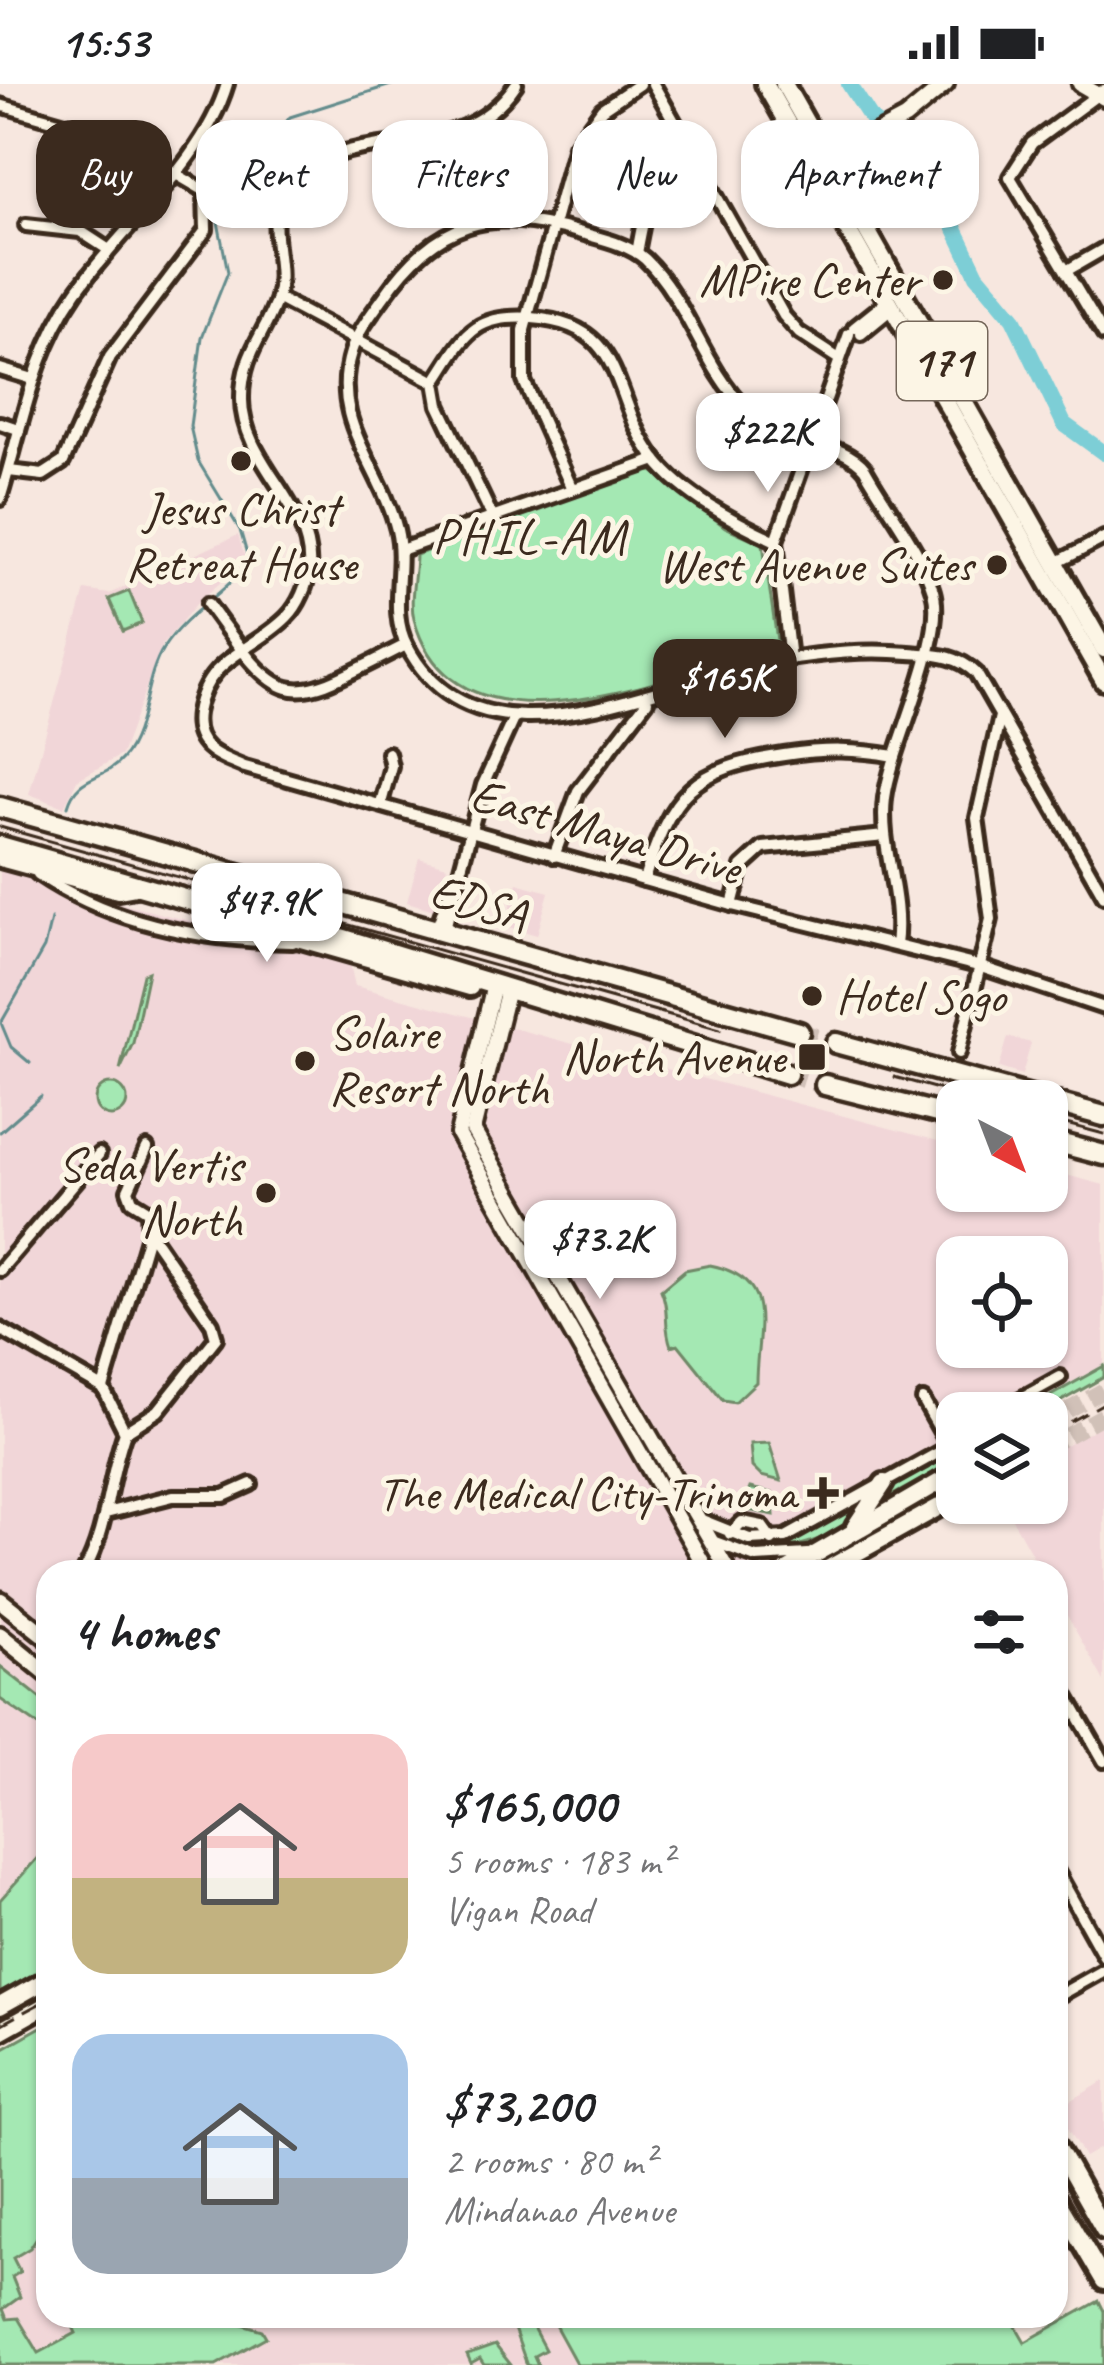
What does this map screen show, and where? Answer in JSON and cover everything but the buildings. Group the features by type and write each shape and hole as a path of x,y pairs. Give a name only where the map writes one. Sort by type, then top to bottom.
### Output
{"highway":[{"name":"EDSA","path":"0,807 799,1032"},
{"name":"EDSA","path":"0,846 251,918 292,923 787,1074"},
{"path":"836,1043 1104,1116"},
{"path":"825,1085 936,1113"},
{"path":"1068,1146 1104,1155"}],"main road":[{"name":"171","path":"765,84 789,120"},
{"name":"171","path":"784,84 800,120"},
{"name":"171","path":"854,228 1048,565 1104,649"},
{"name":"171","path":"1048,565 1104,681"},
{"name":"EDSA","path":"0,858 118,890 135,887"},
{"name":"EDSA","path":"251,918 266,929 499,995 541,1002"},
{"path":"854,1529 884,1483"},
{"path":"800,1560 936,1484"},
{"path":"844,1560 936,1509"},
{"path":"0,1600 36,1623"},
{"path":"0,1635 36,1664"},
{"path":"0,2006 36,1986"},
{"path":"0,2031 36,2011"},
{"path":"1068,2172 1104,2230"},
{"path":"1068,2220 1104,2281"}],"street":[{"path":"0,499 48,339 110,250 175,171 217,111 227,84"},
{"path":"240,650 291,613 309,571 299,528 256,453 243,414 250,349 277,298 274,214 300,174 321,160 478,124 499,108 516,84"},
{"path":"572,489 524,381 520,361 526,318 583,132 608,104 639,84"},
{"path":"653,84 673,120"},
{"path":"899,120 946,84"},
{"path":"1080,84 1102,94"},
{"path":"1102,94 1032,143 1010,177 1104,335"},
{"path":"0,105 114,138 175,171 208,197 206,230 110,357 63,462 43,475 9,471"},
{"path":"717,198 784,316 839,359"},
{"path":"896,945 899,904 885,836 886,796 927,654 934,604 931,584 861,464 765,425 736,399 654,270 637,253 552,225 493,219 436,239 396,279 355,338 345,371 345,409 387,499 401,550 398,613 406,645 437,682 463,701 514,717 590,711 649,698 710,676 845,652 927,654 968,665 1104,896"},
{"path":"26,225 80,231 110,250"},
{"path":"637,253 643,228"},
{"path":"1066,271 1104,249"},
{"path":"277,298 434,382 439,406 492,516"},
{"path":"790,659 776,541 839,359 853,336 895,302"},
{"path":"434,382 480,323 526,318 568,321 588,333 611,364 656,460 714,508 776,541"},
{"path":"0,369 33,379"},
{"path":"0,423 19,429"},
{"path":"401,550 656,460"},
{"path":"1048,565 1104,538"},
{"path":"208,604 264,679 293,691 332,682 406,645"},
{"name":"East Maya Drive","path":"240,650 214,670 202,689 196,730 204,746 245,767 732,905 978,966 1104,1008"},
{"path":"554,856 578,791 649,698"},
{"path":"958,1053 992,911 977,818 1000,716"},
{"path":"440,931 468,831 514,717"},
{"path":"644,880 671,814 712,770 829,748 895,756"},
{"path":"381,803 391,766 388,753"},
{"path":"732,905 742,867 763,848 885,836"},
{"path":"24,864 80,902 220,941 315,942"},
{"path":"499,995 458,1134 695,1560"},
{"path":"490,1031 473,1130 722,1560"},
{"path":"103,1388 149,1232 148,1211 132,1201 128,1190 147,1148"},
{"path":"0,1270 99,1154"},
{"path":"88,1560 106,1513 109,1476 125,1432 158,1411 216,1338 166,1251 149,1232"},
{"path":"140,1260 166,1251"},
{"path":"0,1328 103,1388 125,1432"},
{"path":"1033,1392 1060,1377"},
{"path":"923,1400 936,1422"},
{"path":"700,1519 730,1534 772,1540 796,1532 936,1456"},
{"path":"106,1513 173,1496 224,1496 251,1484"},
{"path":"712,1541 756,1557 781,1560"},
{"path":"1068,1698 1104,1761"},
{"path":"1068,1892 1104,1956"},
{"path":"1068,1990 1104,1970"}],"shaded area":[{"path":"238,535 246,561 198,602 162,645 121,755 77,780 64,807 29,794 85,590 109,594"},
{"path":"419,858 447,866 434,910 407,902"},
{"path":"0,865 69,884 83,894 342,959 350,964 355,986 936,1140 936,1212 1068,1212 1068,1176 1104,1185 1104,1376 1068,1396 1068,1392 936,1392 936,1469 772,1560 36,1560 36,1980 0,2000"},
{"path":"517,883 549,892 537,935 505,926"},
{"path":"1008,1037 1031,1043 1022,1075 999,1068"},
{"path":"1104,1424 1104,1681 1068,1617 1068,1560 1035,1560 1015,1524 1068,1524 1068,1444"},
{"path":"1104,2081 1104,2146 1085,2157 1068,2128 1068,2102"},
{"path":"36,2201 36,2328 655,2328 642,2365 22,2365 2,2306 0,2261"}],"green space":[{"path":"653,471 725,527 763,544 778,647 575,700 522,702 475,692 438,666 414,619 416,555 633,472"},
{"path":"129,591 142,623 123,631 109,599"},
{"path":"148,972 133,1043 120,1070 143,974"},
{"path":"111,1084 122,1089 127,1100 122,1111 111,1116 100,1111 95,1100 100,1089"},
{"path":"710,1265 747,1282 759,1310 756,1382 735,1402 723,1400 678,1344 671,1346 667,1331 661,1290 685,1270"},
{"path":"1104,1366 1104,1377 1068,1397 1068,1392 1058,1392"},
{"path":"769,1443 781,1481 761,1476 752,1467 750,1444"},
{"path":"936,1460 936,1471 871,1507 883,1490"},
{"path":"750,1488 772,1493 774,1515 742,1509"},
{"path":"875,1494 845,1524 808,1543 766,1549 726,1541 784,1543"},
{"path":"0,1666 36,1694 36,1724 0,1699"},
{"path":"36,1860 36,1980 0,2000 0,1900"},
{"path":"36,2030 36,2239 13,2258 20,2272 12,2277 20,2297 3,2309 7,2319 18,2318 39,2353 76,2333 74,2328 255,2328 266,2337 216,2365 0,2365 0,2050"},
{"path":"1099,2301 1104,2311 1104,2365 577,2365 557,2328 1017,2328 1025,2342 1050,2328 1068,2328 1068,2318"},
{"path":"514,2328 533,2328 545,2350 534,2356 538,2365 527,2365"},
{"path":"495,2345 511,2365 484,2365 480,2359 471,2364 467,2355"}],"waterway":[{"path":"68,806 78,788 115,766 130,747 164,647 249,561 240,530 198,461 190,426 202,337 228,272 218,222 232,170 248,152 267,147 290,117 394,84"},
{"path":"849,84 872,120 923,162 977,275 1013,318 1064,424 1104,453"},
{"path":"30,1063 11,1047 1,1023 44,948 51,919"},
{"path":"0,1132 41,1096"}],"tunnel":[{"path":"799,1032 836,1043"},
{"path":"787,1074 825,1085"},
{"path":"1068,1410 1104,1390"},
{"path":"1068,1435 1104,1415"}],"tram line":[{"path":"0,827 720,1029"},
{"path":"894,1077 936,1088"},
{"path":"1068,1125 1104,1134"}],"railway":[{"path":"1068,1423 1104,1403"},
{"path":"823,1560 936,1497"},
{"path":"0,2025 36,2006"}],"place":[{"name":"MPire Center","path":"943,280"},
{"name":"Jesus Christ Retreat House","path":"241,461"},
{"name":"West Avenue Suites","path":"997,565"},
{"name":"Hotel Sogo","path":"812,996"},
{"name":"North Avenue","path":"812,1057"},
{"name":"Solaire Resort North","path":"305,1061"},
{"name":"Seda Vertis North","path":"266,1193"},
{"name":"The Medical City-Trinoma","path":"823,1493"}],"district":[{"name":"PHIL-AM","path":"530,536"}]}
